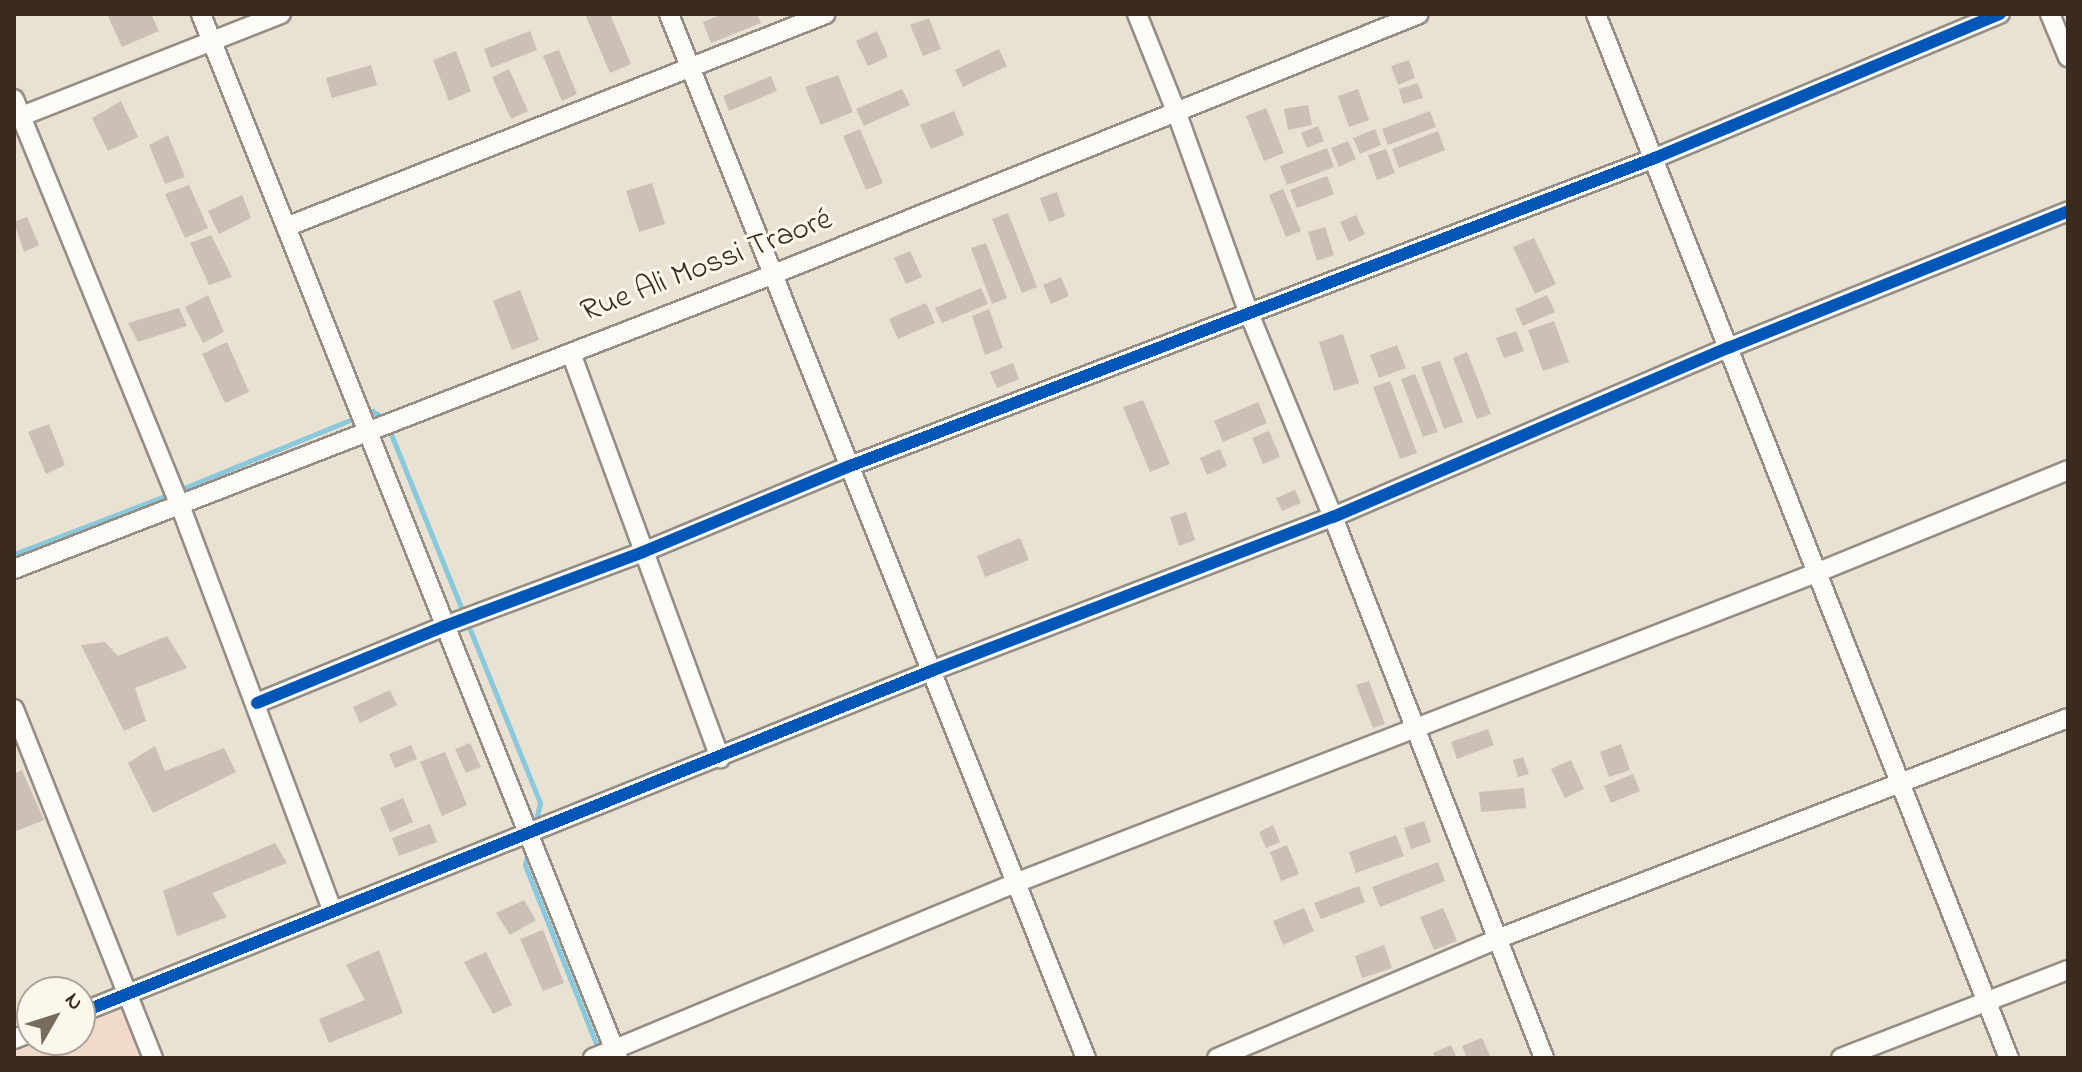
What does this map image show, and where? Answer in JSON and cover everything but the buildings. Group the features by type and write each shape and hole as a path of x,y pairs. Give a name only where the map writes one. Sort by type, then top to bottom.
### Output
{"street":[{"path":"201,14 616,1054"},
{"path":"281,14 16,111 180,505 332,909"},
{"path":"669,14 1086,1058"},
{"path":"286,227 826,14"},
{"path":"1137,14 1176,111 1248,311 1333,517 1544,1058"},
{"name":"Rue Ali Mossi Traoré","path":"14,569 774,274 1419,14"},
{"path":"1596,14 2009,1058"},
{"path":"257,703 445,626 643,552 850,466 1248,311 1655,158 2000,14"},
{"path":"2050,14 2068,57"},
{"path":"96,1007 332,909 720,758 931,671 1333,517 1728,348 2068,211"},
{"path":"571,353 720,758"},
{"path":"593,1058 616,1054 1018,882 1816,573 2068,470"},
{"path":"14,709 153,1058"},
{"path":"1217,1058 1497,939 2068,718"},
{"path":"1841,1058 2068,970"}],"shaded area":[{"path":"128,994 153,1058 14,1058 14,1039 16,1056 96,1056 96,1007"}],"waterway":[{"path":"179,490 372,411 386,419"},
{"path":"389,429 540,803 535,825"},
{"path":"14,554 170,494"},
{"path":"528,850 525,865 600,1053"}],"cycle path":[{"path":"257,703 445,626 643,552 850,466 1655,158 2000,14"},
{"path":"96,1007 931,671 1333,517 1728,348 2068,211"}]}
